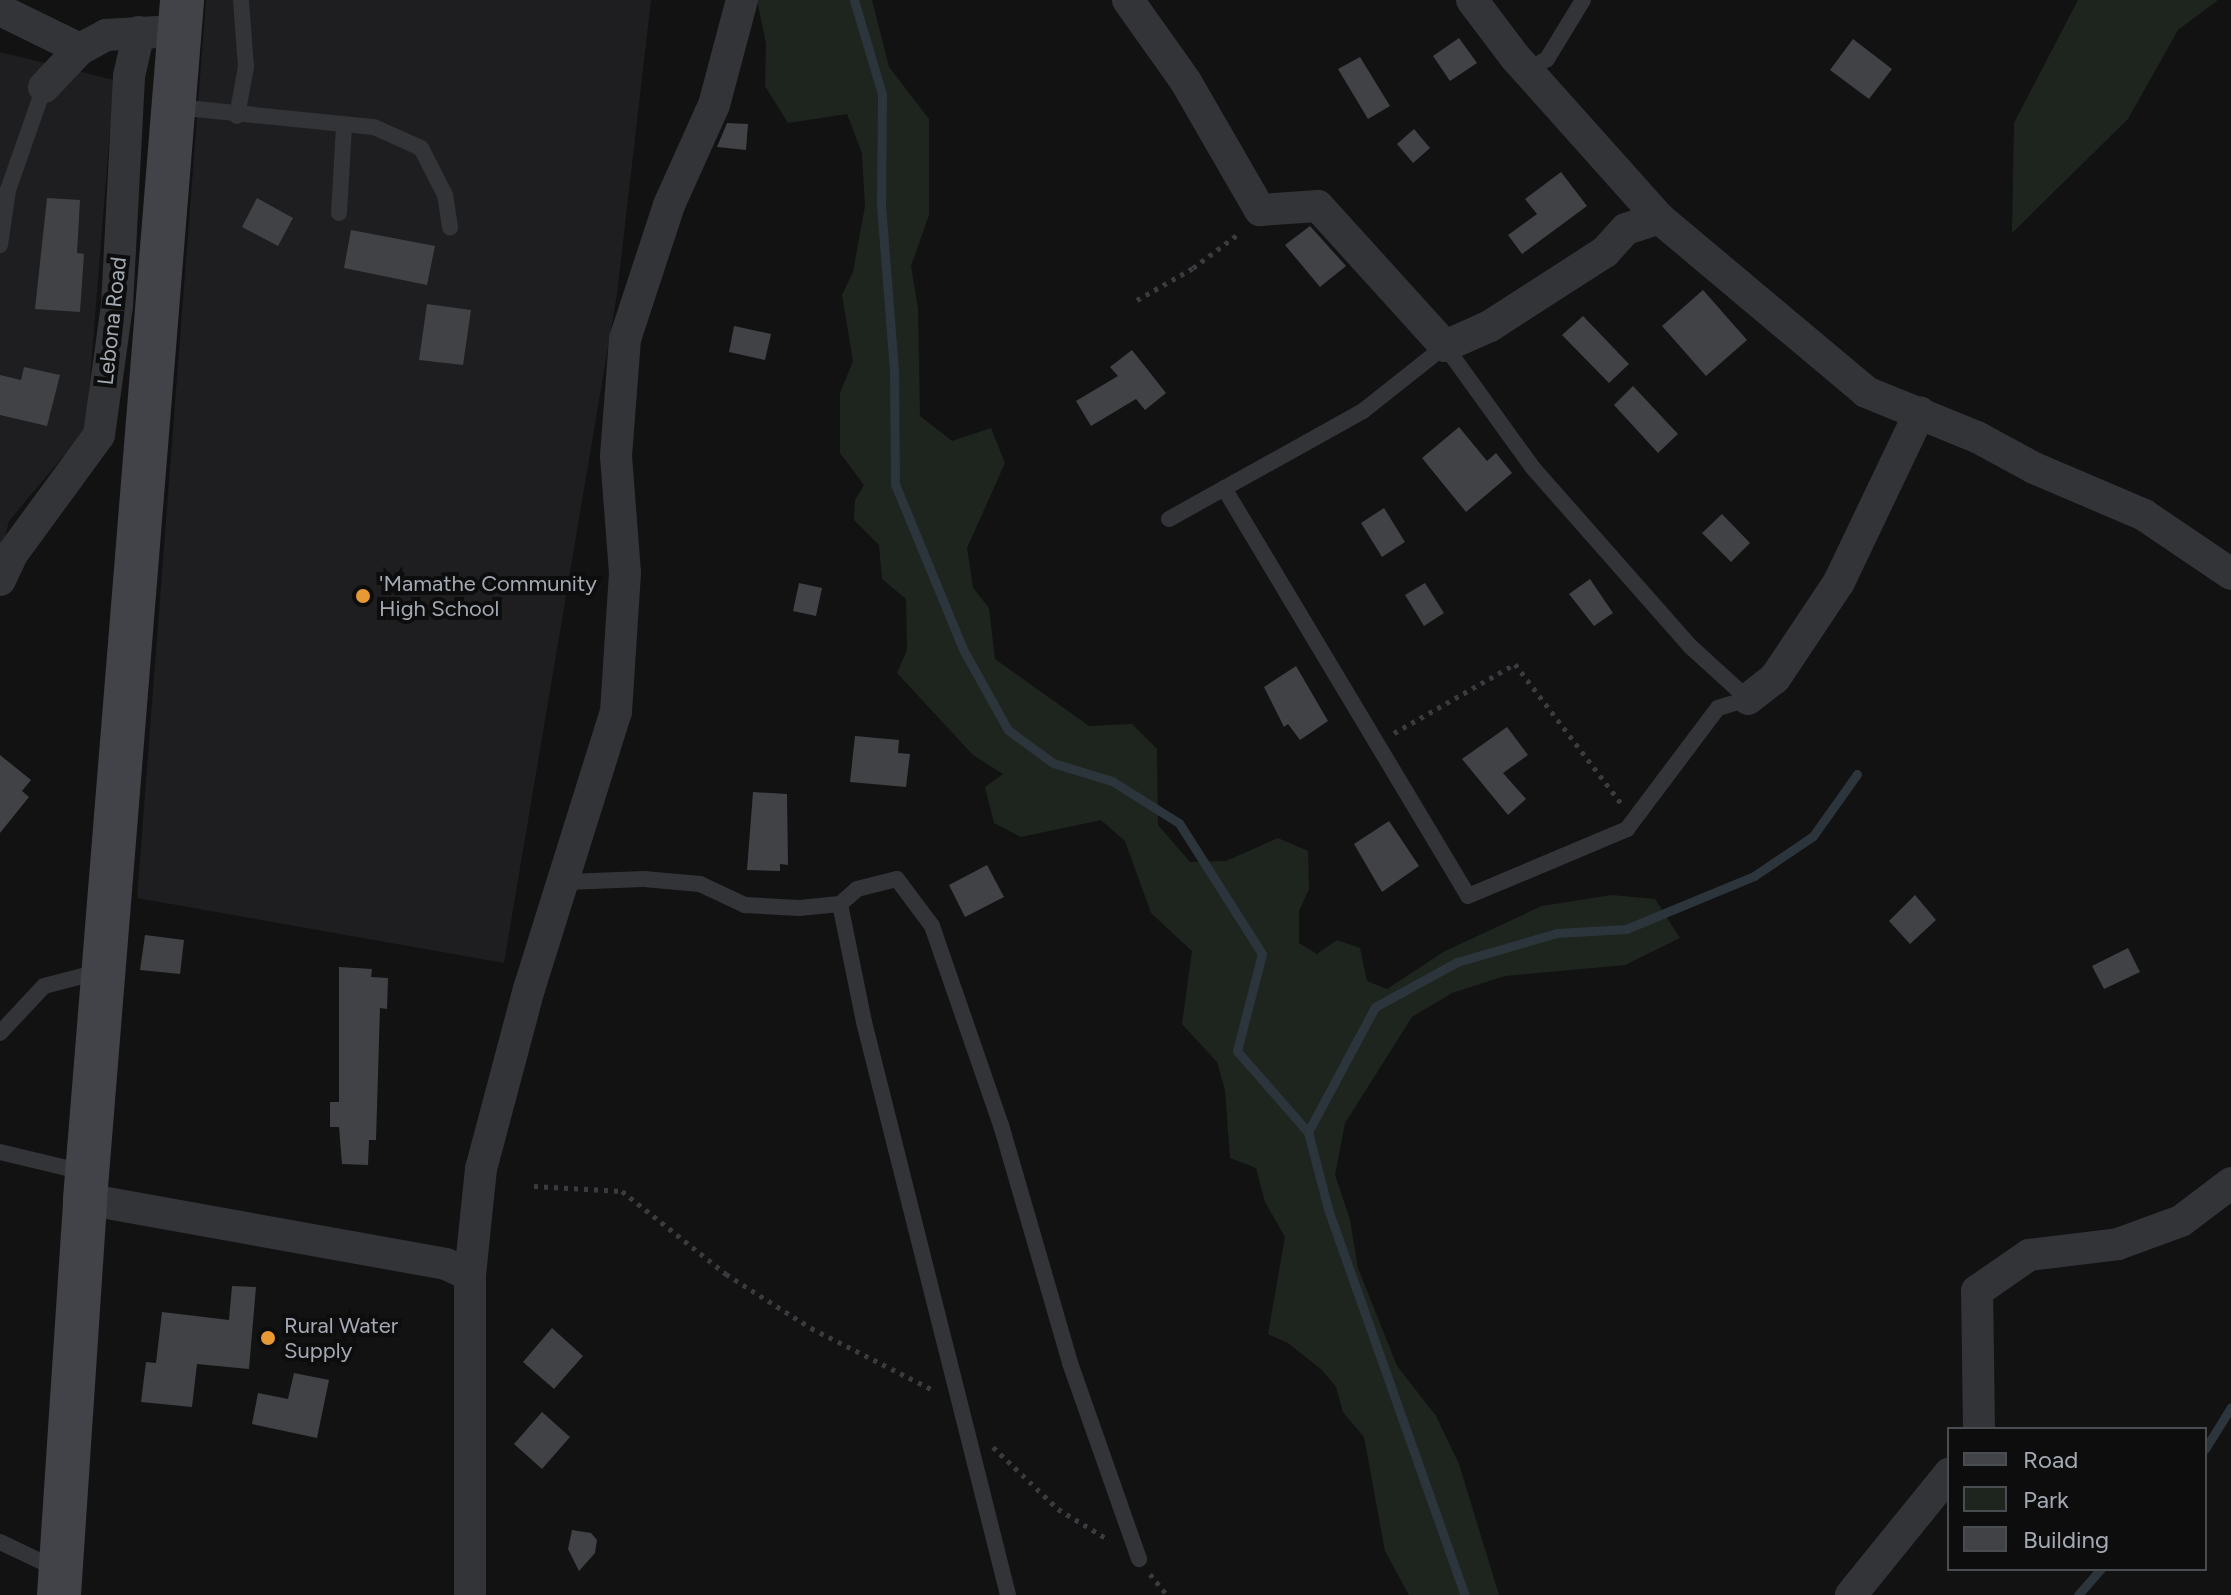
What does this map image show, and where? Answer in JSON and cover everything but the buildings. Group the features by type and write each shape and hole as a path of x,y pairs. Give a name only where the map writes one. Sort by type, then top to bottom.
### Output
{"main road":[{"path":"60,1583 86,1186 175,107 167,21"}],"street":[{"path":"470,1595 470,1275 481,1169 529,989 566,882 616,712 625,573 616,456 625,339 669,205 714,105 742,0"},
{"path":"1128,0 1186,82 1260,210 1318,206 1445,346 1490,326 1605,252 1626,229 1659,218"},
{"path":"1472,0 1528,70 1659,218 1866,392 1920,412 2144,515 2231,574"},
{"path":"0,10 80,49"},
{"path":"44,87 80,49 106,35 167,21"},
{"name":"Lebona Road","path":"0,580 12,554 99,435 117,306 129,76 167,21"},
{"path":"1748,699 1775,678 1839,582 1920,412"},
{"path":"1979,1427 1977,1291 2029,1255 2118,1244 2181,1221 2231,1183"},
{"path":"86,1186 446,1264 470,1275"},
{"path":"1851,1595 1947,1476"}],"lane":[{"path":"237,116 246,67 241,0"},
{"path":"1528,70 1547,59 1583,0"},
{"path":"0,245 8,190 44,87"},
{"path":"175,107 237,116 374,127 421,148 445,195 450,228"},
{"path":"339,213 344,125"},
{"path":"1169,519 1363,411 1445,346 1533,468 1691,647 1748,699"},
{"path":"1224,488 1374,744 1468,896 1627,829 1718,708 1748,699"},
{"path":"566,882 700,884 745,905 840,904 857,889 897,879 932,926 1001,1125 1070,1363 1139,1559"},
{"path":"840,904 864,1022 1008,1595"},
{"path":"0,1033 44,986 104,971"},
{"path":"0,1152 86,1186"},
{"path":"0,1542 60,1583"}],"path":[{"path":"1137,300 1232,242 1260,210"},
{"path":"1374,744 1515,664 1633,821"},
{"path":"534,1186 622,1191 726,1274 811,1328 936,1392 1058,1509 1139,1559 1167,1595"}],"shaded area":[{"name":"'Mamathe Community High School","path":"206,0 651,0 617,294 504,963 137,898"},
{"path":"0,52 114,80 86,429 9,521 0,558"}],"green space":[{"path":"757,0 872,0 889,67 929,119 929,215 911,266 918,308 920,416 952,441 991,428 1005,463 967,548 973,588 989,608 995,659 1089,726 1132,724 1157,749 1158,825 1190,862 1226,861 1278,838 1308,851 1309,889 1299,911 1299,943 1317,954 1337,940 1360,948 1367,981 1387,989 1445,951 1542,906 1612,895 1655,899 1680,938 1625,965 1505,976 1452,993 1412,1017 1345,1123 1335,1175 1350,1220 1358,1268 1397,1366 1436,1416 1459,1464 1499,1595 1409,1595 1385,1551 1364,1437 1343,1412 1336,1387 1322,1370 1288,1343 1268,1334 1285,1237 1265,1202 1256,1168 1230,1158 1225,1090 1217,1062 1182,1024 1192,951 1151,913 1125,841 1101,820 1021,837 994,823 985,787 1003,774 973,755 897,673 907,650 906,599 882,579 879,545 854,520 855,500 864,485 840,453 840,393 853,361 842,295 853,272 865,206 862,153 847,114 788,123 765,86 766,44"},
{"path":"2078,0 2218,0 2178,30 2128,119 2012,233 2014,123"}],"waterway":[{"path":"854,0 882,94 881,205 894,370 895,484 964,651 1008,730 1053,763 1112,781 1179,823 1262,954 1237,1051 1308,1132 1328,1209 1465,1595"},
{"path":"1308,1132 1375,1007 1457,962 1557,933 1626,929 1754,876 1813,836 1857,774"},
{"path":"2207,1446 2231,1407"},
{"path":"2078,1595 2099,1571"}],"place":[{"name":"'Mamathe Community High School","path":"363,596"},
{"name":"Rural Water Supply","path":"268,1338"}]}
